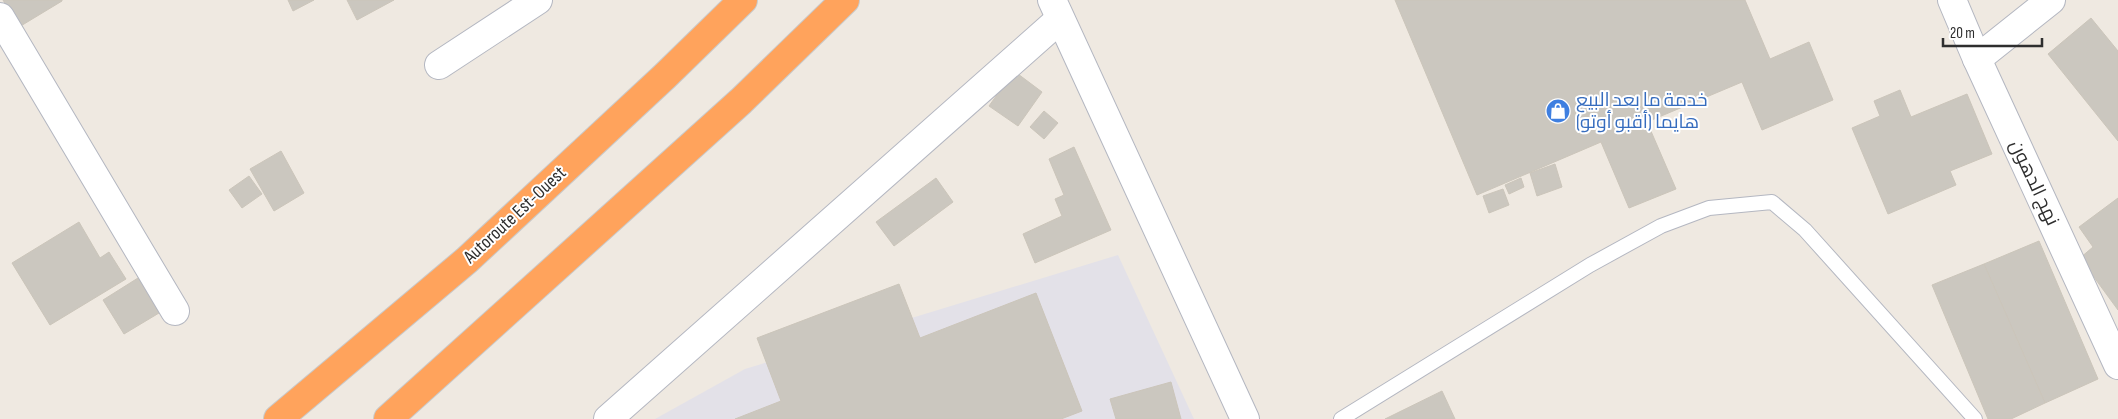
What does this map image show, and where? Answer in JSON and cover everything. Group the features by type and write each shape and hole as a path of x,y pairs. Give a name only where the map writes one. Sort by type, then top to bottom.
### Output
{"highway":[{"name":"Autoroute Est-Ouest","path":"278,419 467,260 665,76 743,0"},
{"path":"388,419 741,101 845,0"}],"street":[{"path":"439,65 538,0"},
{"name":"نهج الدهون","path":"1952,0 1977,59 2118,365"},
{"path":"1977,59 2051,0"},
{"path":"608,419 1056,10 1245,419"},
{"path":"0,17 174,311"}],"lane":[{"path":"1341,419 1590,265 1661,226 1709,208 1772,202 1805,230 1975,419"}],"shaded area":[{"path":"1118,255 1194,419 655,419 745,369"}],"building":[{"path":"3,0 62,0 62,1 19,27"},
{"path":"288,0 314,0 293,11"},
{"path":"347,0 394,0 357,20"},
{"name":"خدمة ما بعد البيع هايما (أقبو أوتو)","path":"1395,0 1745,0 1770,59 1809,42 1833,100 1762,130 1742,82 1647,122 1676,189 1629,208 1601,142 1477,195"},
{"path":"2091,18 2118,51 2118,141 2048,54"},
{"path":"1014,71 1042,92 1018,126 989,106"},
{"path":"1900,90 1911,117 1967,94 1992,154 1950,171 1956,185 1888,214 1852,128 1880,116 1874,101"},
{"path":"1044,111 1058,123 1044,139 1030,127"},
{"path":"1074,147 1111,230 1035,263 1023,234 1062,216 1055,199 1064,195 1049,159"},
{"path":"281,151 304,193 274,211 250,169"},
{"path":"1555,164 1562,187 1537,196 1530,173"},
{"path":"249,176 262,194 242,208 229,190"},
{"path":"936,178 953,202 894,246 876,222"},
{"path":"1521,178 1524,187 1509,194 1505,185"},
{"path":"1503,189 1509,205 1489,213 1483,196"},
{"path":"2118,198 2118,310 2080,258 2093,247 2079,227"},
{"path":"79,222 100,258 109,252 126,279 50,325 12,263"},
{"path":"2039,241 2098,379 2045,403 1984,264"},
{"path":"1984,264 2045,403 2011,419 1988,419 1932,285"},
{"path":"138,278 159,313 124,334 103,300"},
{"path":"899,284 920,338 1036,293 1082,411 1061,419 735,419 781,401 757,338"},
{"path":"1171,382 1181,419 1116,419 1110,399"},
{"path":"1442,391 1455,419 1385,419"}],"place":[{"name":"خدمة ما بعد البيع هايما (أقبو أوتو)","path":"1558,111"}]}
